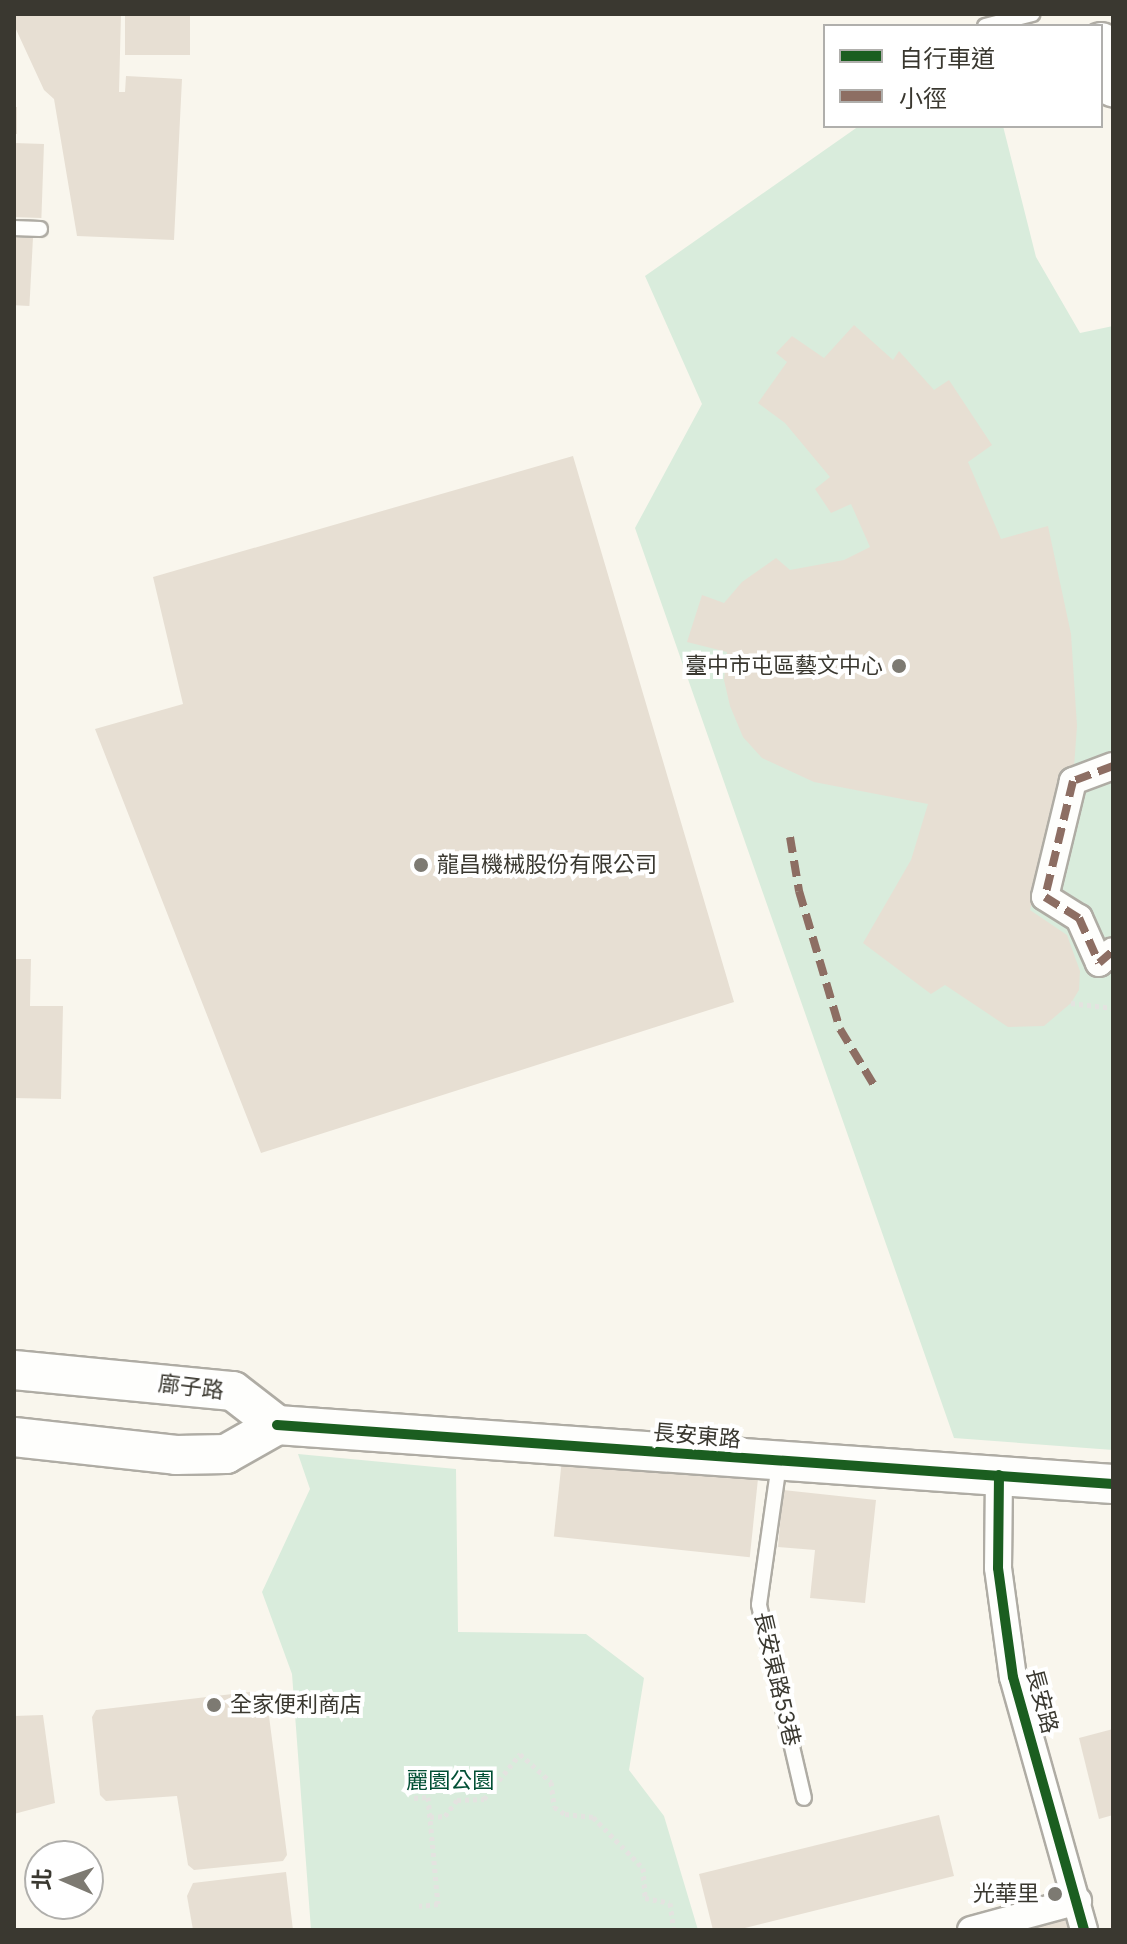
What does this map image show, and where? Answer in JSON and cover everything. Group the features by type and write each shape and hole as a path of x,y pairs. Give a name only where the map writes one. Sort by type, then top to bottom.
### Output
{"street":[{"path":"1103,50 1113,87"},
{"path":"1113,766 1073,781 1045,897 1079,918 1099,963 1113,951"},
{"name":"廍子路","path":"14,1370 233,1391 277,1425"},
{"path":"14,1437 176,1455 226,1454 277,1425"},
{"name":"長安東路","path":"277,1425 779,1464 1113,1484"},
{"name":"長安路","path":"999,1475 998,1568 1013,1677 1084,1930"},
{"path":"971,1930 1078,1901"}],"lane":[{"path":"993,24 1032,14"},
{"path":"14,228 40,229"},
{"name":"長安東路53巷","path":"779,1464 759,1605 804,1798"}],"path":[{"path":"1071,1003 1113,1008"},
{"path":"430,1817 445,1816 457,1800 484,1799 520,1754 551,1782 554,1807 565,1814 593,1817 643,1868 645,1898 670,1903 674,1930"},
{"path":"414,1798 428,1797 438,1904 419,1906"}],"green space":[{"path":"856,128 1004,128 1036,257 1080,333 1113,326 1113,1450 954,1438 635,528 702,404 645,276"},
{"name":"麗園公園","path":"298,1454 456,1469 458,1632 586,1634 644,1678 629,1770 664,1816 698,1930 311,1930 292,1674 262,1592 310,1489"}],"building":[{"path":"14,14 121,14 119,92 125,92 126,76 182,79 174,240 77,236 54,99 44,90 14,25"},
{"path":"125,14 190,14 190,55 125,55"},
{"path":"14,107 17,107 17,134 14,134"},
{"path":"14,143 44,144 41,218 14,217"},
{"path":"14,237 33,238 29,306 14,305"},
{"name":"臺中市屯區藝文中心","path":"854,325 893,360 899,351 934,390 949,380 992,445 968,462 1001,539 1048,526 1071,634 1077,726 1073,781 1060,780 1049,844 1030,910 1067,935 1080,971 1079,990 1071,1003 1044,1026 1008,1027 945,985 931,994 863,943 911,860 928,804 814,782 762,758 743,737 730,706 724,680 727,652 687,642 702,595 724,603 742,582 776,558 790,570 844,560 870,547 851,504 831,513 815,489 830,477 785,423 758,403 787,362 776,353 792,336 824,358"},
{"name":"龍昌機械股份有限公司","path":"573,456 734,1002 261,1153 95,729 183,704 153,577"},
{"path":"14,959 31,959 30,1006 63,1006 61,1099 14,1098"},
{"path":"562,1459 758,1480 750,1557 554,1537"},
{"path":"783,1490 876,1500 865,1603 810,1598 815,1550 778,1547"},
{"path":"259,1691 266,1693 287,1855 283,1861 194,1870 188,1865 177,1796 106,1801 100,1795 92,1717 96,1710"},
{"path":"43,1715 55,1803 14,1814 14,1716"},
{"path":"1113,1729 1113,1815 1099,1819 1079,1738"},
{"path":"939,1815 954,1876 737,1930 713,1930 699,1874"},
{"path":"286,1872 293,1930 193,1930 187,1896 193,1883"},
{"path":"1065,1919 1068,1930 1026,1930 1026,1929"}],"marked path":[{"path":"1113,766 1073,781 1045,897 1079,918 1099,963 1113,951"},
{"path":"790,837 799,891 840,1029 877,1090"}],"cycle path":[{"path":"277,1425 1113,1484"},
{"path":"999,1475 998,1568 1013,1677 1084,1930"}],"place":[{"name":"臺中市屯區藝文中心","path":"899,666"},
{"name":"龍昌機械股份有限公司","path":"421,865"},
{"name":"全家便利商店","path":"214,1705"},
{"name":"光華里","path":"1055,1894"}]}
